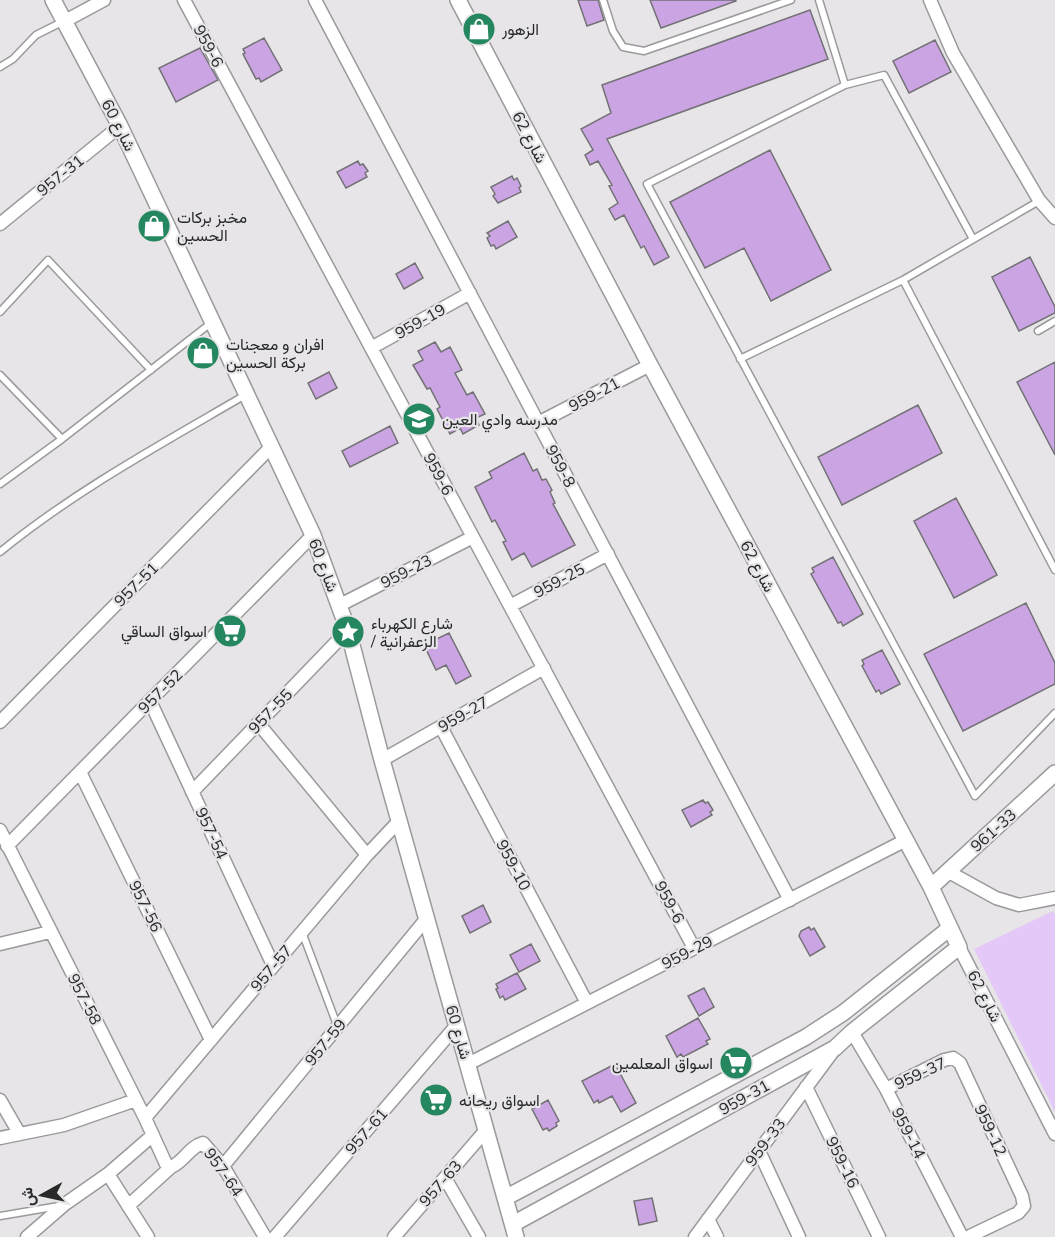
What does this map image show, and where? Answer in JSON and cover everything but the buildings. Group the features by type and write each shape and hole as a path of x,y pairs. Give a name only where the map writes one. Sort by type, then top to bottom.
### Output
{"street":[{"name":"شارع 60","path":"53,0 120,126 314,535 348,630 382,760 515,1230"},
{"path":"65,21 104,0"},
{"name":"959-6","path":"184,0 694,948"},
{"name":"959-8","path":"315,0 790,900"},
{"name":"شارع 62","path":"458,0 650,365 931,887 1055,1134"},
{"path":"930,0 953,53 1039,200 1055,218"},
{"name":"957-31","path":"0,224 120,126"},
{"name":"959-19","path":"371,348 470,293"},
{"name":"959-21","path":"538,423 650,365"},
{"name":"957-51","path":"0,723 272,446"},
{"name":"957-52","path":"7,846 314,535"},
{"name":"959-23","path":"340,605 473,537"},
{"name":"959-25","path":"510,606 608,554"},
{"name":"957-55","path":"192,792 348,630"},
{"name":"959-27","path":"382,760 543,668"},
{"name":"957-54","path":"150,701 273,966"},
{"path":"258,723 367,855"},
{"name":"959-10","path":"441,727 587,1003"},
{"name":"957-56","path":"80,772 211,1040"},
{"name":"961-33","path":"931,887 1055,773"},
{"name":"957-57","path":"145,1118 367,855 399,821"},
{"name":"957-58","path":"0,830 166,1164 171,1167"},
{"name":"959-29","path":"468,1064 906,840"},
{"path":"947,871 996,898 1018,905 1055,898"},
{"name":"957-59","path":"223,1166 427,918"},
{"name":"959-31","path":"505,1198 806,1037 843,1013 950,928"},
{"path":"0,944 50,932"},
{"name":"959-31","path":"515,1230 836,1048 852,1032 960,947"},
{"name":"957-61","path":"275,1237 457,1025"},
{"name":"959-14","path":"852,1032 886,1089 962,1237"},
{"name":"959-33","path":"694,1237 836,1048"},
{"name":"959-37","path":"886,1089 944,1060 953,1058"},
{"name":"959-12","path":"953,1058 960,1063 1022,1196 1024,1206 1018,1213 968,1237"},
{"name":"959-16","path":"806,1087 879,1237"},
{"path":"0,1100 19,1133"},
{"path":"0,1138 64,1125 136,1101"},
{"name":"957-63","path":"394,1237 486,1130"},
{"path":"27,1237 65,1204 108,1174 153,1135"},
{"name":"957-64","path":"171,1167 177,1165 195,1146 203,1143 223,1166 265,1237"},
{"path":"759,1151 799,1237"},
{"path":"128,1206 171,1167"},
{"path":"108,1174 148,1237"},
{"path":"445,1178 479,1237"},
{"path":"708,1219 717,1237"}],"lane":[{"path":"603,0 613,31 623,47 645,51 791,0"},
{"path":"819,0 845,86"},
{"path":"0,67 13,59 36,35 65,21"},
{"path":"972,239 884,75 845,86 647,184 975,796 1055,713"},
{"path":"740,359 903,280 1039,200"},
{"path":"0,312 48,260 151,370"},
{"path":"903,280 1055,570"},
{"path":"0,483 62,439 214,321"},
{"path":"1038,331 1055,321"},
{"path":"0,375 62,439"},
{"path":"0,552 35,524 133,460 248,393"},
{"path":"302,932 338,1026"},
{"path":"0,1216 65,1204"}],"shaded area":[{"path":"1053,911 1055,915 1055,1112 974,949"}],"place":[{"name":"الزهور","path":"479,29"},
{"name":"مخبز بركات الحسين","path":"154,226"},
{"name":"افران و معجنات بركة الحسين","path":"203,353"},
{"name":"مدرسه وادي العين","path":"419,419"},
{"name":"اسواق الساقي","path":"230,631"},
{"name":"شارع الكهرباء / الزعفرانية","path":"348,632"},
{"name":"اسواق المعلمين","path":"736,1063"},
{"name":"اسواق ريحانه","path":"436,1100"}]}
